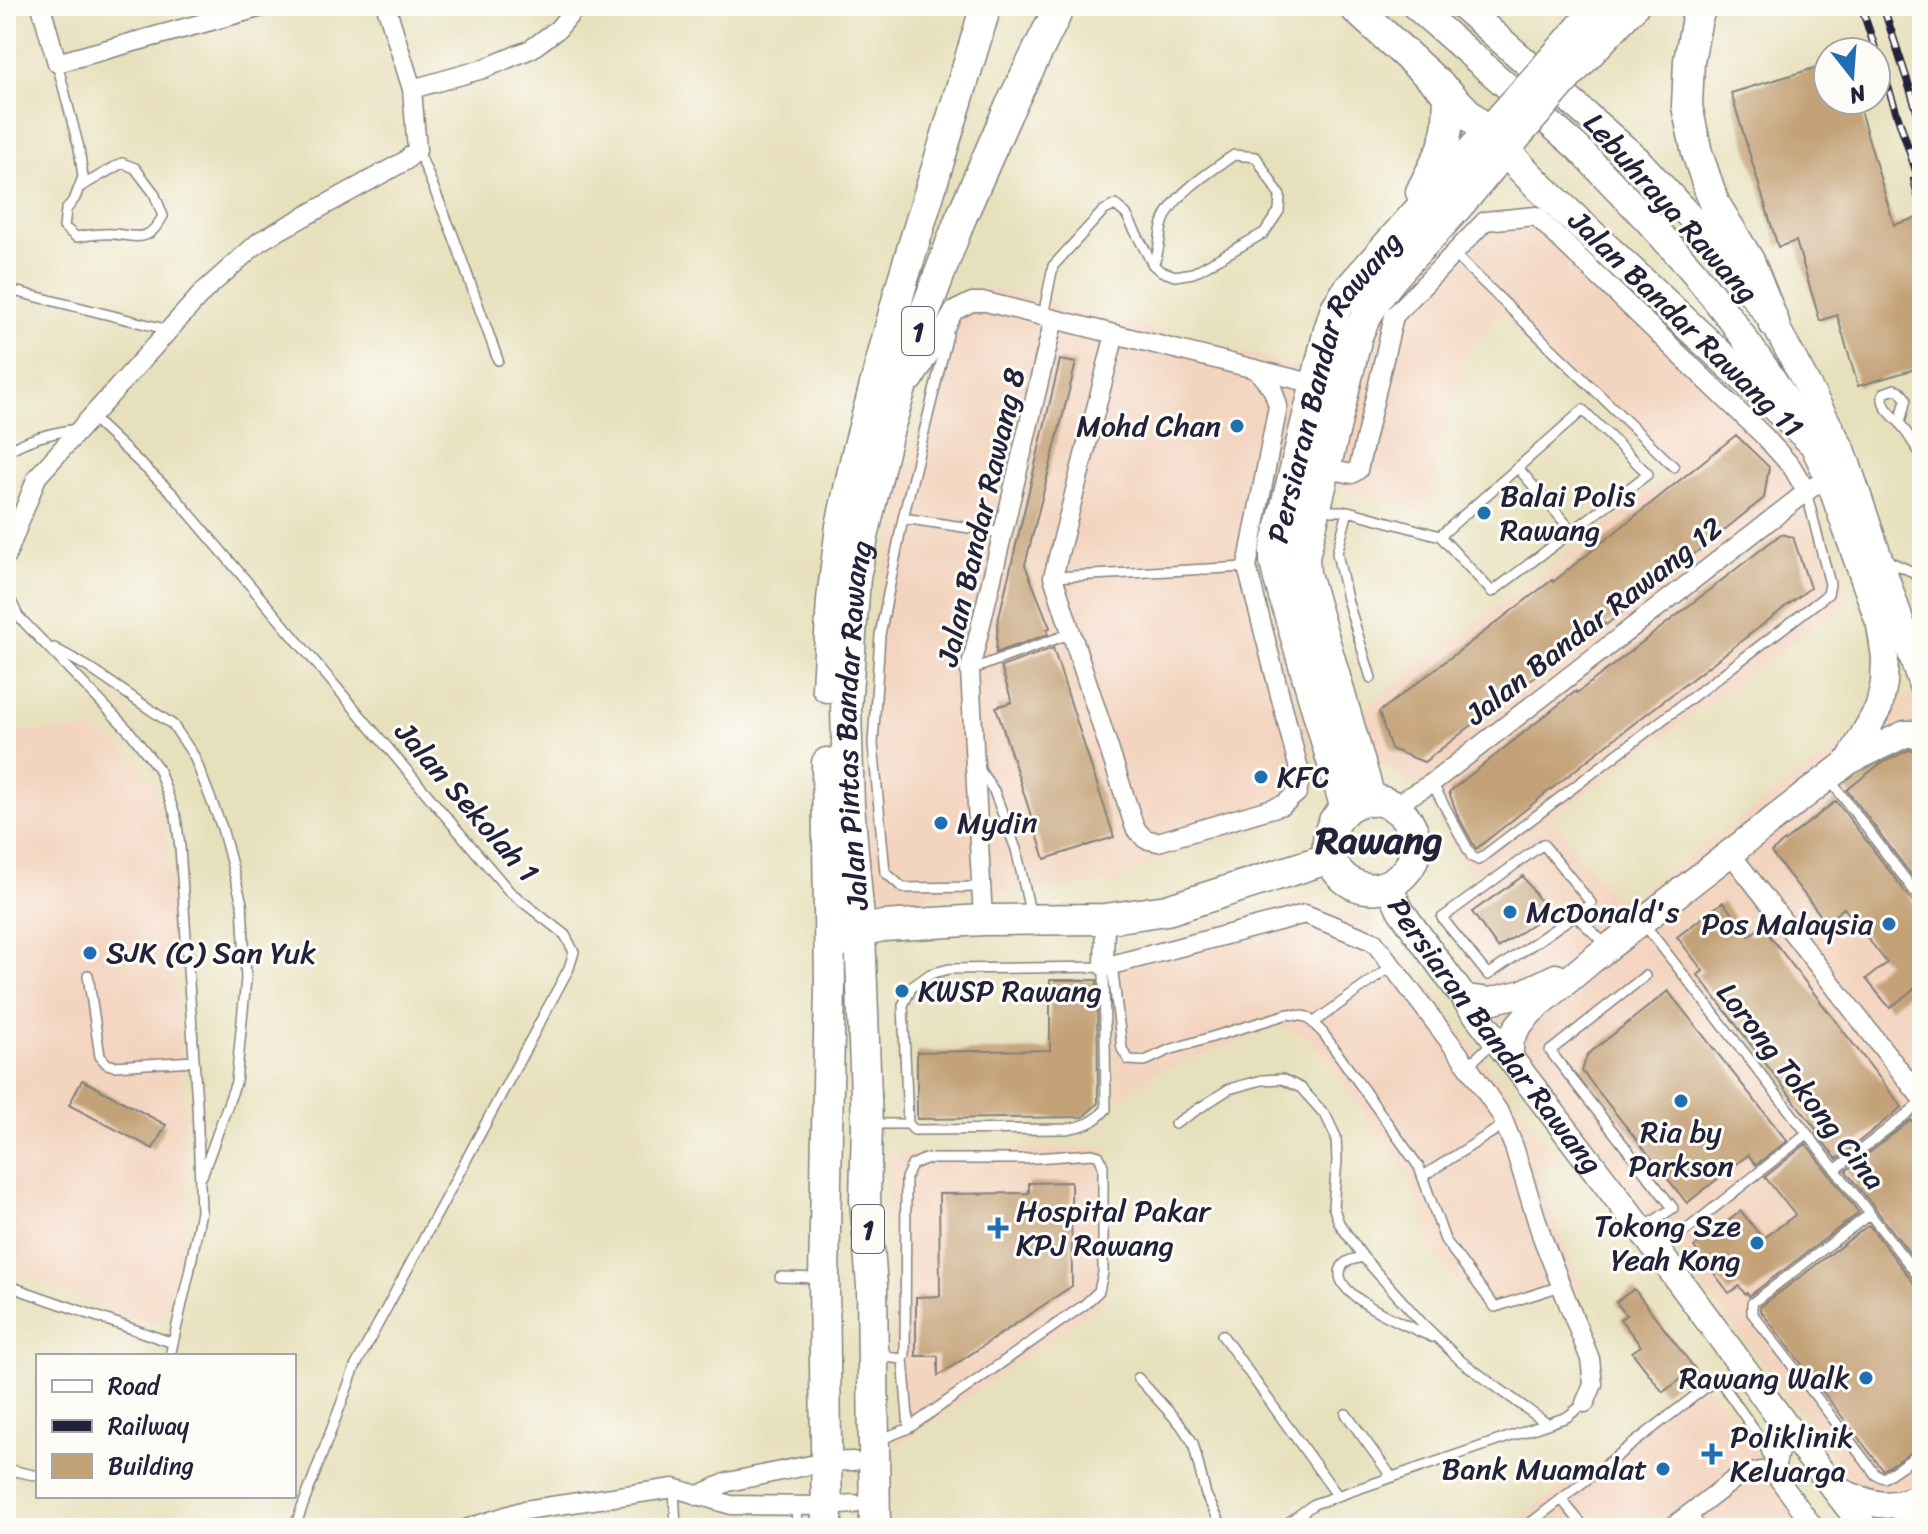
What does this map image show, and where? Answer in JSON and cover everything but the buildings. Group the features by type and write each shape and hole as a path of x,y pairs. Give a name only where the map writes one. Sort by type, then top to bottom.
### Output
{"main road":[{"name":"Jalan Pintas Bandar Rawang","path":"875,1528 850,1455 824,1278 830,987 828,644 841,526 856,457 901,286 986,6"},
{"name":"Jalan Pintas Bandar Rawang","path":"831,1514 850,1455 872,1286 865,1200 867,1124 860,931 849,805 846,709 855,577 887,435 918,331 960,220 1007,113 1060,6"},
{"path":"1353,6 1449,94 1503,133 1539,186 1811,440"},
{"path":"1503,133 1557,71 1600,6"},
{"path":"1557,71 1633,6"},
{"path":"1702,6 1689,61 1687,106 1697,153 1714,203 1749,261 1774,323"},
{"path":"1399,232 1443,148 1449,94"},
{"name":"Persiaran Bandar Rawang","path":"1361,809 1275,562 1275,551 1297,462 1365,315 1378,295 1457,208 1503,133"},
{"name":"Persiaran Bandar Rawang","path":"1361,809 1305,574 1304,557 1326,469 1329,330 1336,308 1348,290 1399,232 1503,133"},
{"path":"1457,208 1486,185 1501,181 1539,186"},
{"path":"848,678 857,734 865,869 870,897 877,908 892,918 935,922"},
{"path":"1361,809 1403,814 1411,824 1414,856 1400,877 1388,884 1366,888 1353,884 1342,877 1330,858 1329,834 1361,809"},
{"path":"830,987 845,940 860,931 935,922 1105,919 1167,910 1330,858"}],"street":[{"path":"41,6 57,63 266,6"},
{"path":"6,557 37,477 204,291 260,241 405,161 417,150 412,89 386,6"},
{"path":"412,89 483,69 531,49 558,29 577,6"},
{"name":"Lebuhraya Rawang","path":"1415,6 1578,148 1649,222 1732,321 1811,440 1828,477 1880,625 1885,657 1879,707 1849,761"},
{"name":"Lebuhraya Rawang","path":"1462,6 1638,160 1710,239 1774,323 1843,452 1922,685"},
{"name":"Jalan Bandar Rawang 11","path":"1297,462 1352,474 1358,470 1394,316 1485,221 1536,216 1764,436 1792,467 1806,491"},
{"path":"887,435 954,311 972,302 986,302 1330,388"},
{"name":"Jalan Bandar Rawang 8","path":"983,920 970,670 1049,318"},
{"path":"1115,334 1053,577 1135,828 1145,839 1158,842 1283,805 1297,793 1301,777 1247,567 1278,406 1273,390 1256,369"},
{"name":"Jalan Bandar Rawang 12","path":"1361,809 1432,783 1828,477"},
{"path":"1503,1048 1530,1012 1849,761 1905,734 1922,737"},
{"path":"1730,853 1922,1101"},
{"name":"Persiaran Bandar Rawang","path":"1388,884 1401,911 1464,998 1865,1528"},
{"path":"1105,919 1108,966 1305,914 1374,942 1501,1115 1542,1237 1590,1359 1593,1384 1585,1403"},
{"path":"1464,998 1490,1001 1523,993 1600,954"},
{"path":"1774,1473 1780,1447 1791,1433"},
{"path":"697,1496 728,1482 850,1455"},
{"path":"1671,1528 1696,1520 1737,1477 1761,1471 1774,1473 1815,1528"},
{"path":"468,1528 525,1510 674,1488 731,1505 831,1514"},
{"path":"1835,1488 1882,1506 1908,1503 1922,1495"},
{"path":"1904,1528 1907,1516 1922,1502"}],"lane":[{"path":"57,63 79,148 83,177 66,210 64,227 76,237 100,234 145,236 157,227 163,216 154,193 135,168 122,163 80,187"},
{"path":"417,150 453,235 498,360"},
{"path":"1049,318 1053,266 1103,211 1115,205 1126,214 1153,265 1175,276 1193,273 1264,233 1279,211 1280,196 1256,157 1234,155 1200,177 1163,222 1159,254 1153,265"},
{"path":"1454,254 1674,467"},
{"path":"6,289 169,330"},
{"path":"954,311 903,518 880,635 873,744 885,872 903,888 980,887"},
{"path":"1317,507 1348,511 1440,536 1492,592 1648,474 1583,410 1440,536"},
{"path":"6,452 21,443 86,423"},
{"name":"Jalan Sekolah 1","path":"86,423 172,493 509,891 565,935 574,952 569,968 355,1367 297,1521 298,1528"},
{"path":"1900,423 1922,456"},
{"path":"1518,468 1573,532"},
{"path":"1432,783 1472,857 1478,860 1828,594 1830,584 1806,491"},
{"path":"1348,511 1337,553 1347,599 1371,678"},
{"path":"903,518 1003,533"},
{"path":"1880,557 1913,572 1922,581"},
{"path":"1053,577 1247,567"},
{"path":"6,590 18,616 130,732 158,768 176,817 194,1061 201,1211 170,1354"},
{"path":"6,621 18,616"},
{"path":"970,670 1072,633"},
{"path":"44,642 88,667 173,725 194,756 222,828 242,903 246,979 236,1082 200,1183"},
{"path":"974,763 994,791 1016,849 1032,921"},
{"path":"1828,777 1922,901"},
{"path":"1543,844 1591,903 1575,915 1488,975 1442,918 1543,844"},
{"path":"1575,915 1600,954"},
{"name":"Lorong Tokong Cina","path":"1642,921 1922,1281"},
{"path":"1108,966 1122,1049 1129,1060 1145,1061 1169,1050 1288,1014 1307,1017 1323,1033 1419,1167 1445,1240 1495,1307 1561,1286"},
{"path":"1108,966 1106,1109 1097,1119 1085,1126 1066,1129 914,1130 908,1124 903,1005 912,987 930,974 949,969 1108,966"},
{"path":"1313,1023 1392,966"},
{"path":"88,975 100,1056 107,1064 194,1061"},
{"path":"1641,1229 1673,1208 1550,1051 1645,976"},
{"path":"1468,1066 1503,1048"},
{"path":"1175,1124 1229,1089 1262,1080 1282,1079 1301,1088 1326,1116 1336,1137 1333,1206 1339,1223 1363,1257 1461,1361 1546,1423"},
{"path":"1835,1170 1922,1101"},
{"path":"867,1124 908,1124"},
{"path":"1423,1176 1505,1124"},
{"path":"1659,1252 1807,1134"},
{"path":"850,1455 909,1428 1084,1305 1099,1291 1103,1273 1103,1166 1099,1156 925,1159 912,1165 906,1178 903,1359 909,1428"},
{"path":"865,1200 879,1235 885,1357 903,1359"},
{"path":"1870,1214 1752,1303 1752,1313 1876,1475 1884,1478 1922,1452"},
{"path":"1363,1257 1347,1260 1341,1267 1339,1278 1346,1290 1377,1311 1442,1342"},
{"path":"780,1277 824,1278"},
{"path":"6,1285 173,1343"},
{"path":"1222,1335 1337,1495"},
{"path":"1138,1378 1172,1414 1193,1443 1206,1495 1220,1522 1233,1528"},
{"path":"1524,1528 1718,1378 1764,1444 1774,1473"},
{"path":"1281,1528 1314,1504 1567,1417 1585,1403"},
{"path":"1346,1414 1391,1476"},
{"path":"6,1469 36,1476"},
{"path":"674,1488 676,1528"},
{"path":"1562,1500 1585,1528"},
{"path":"797,1528 831,1514"}],"shaded area":[{"path":"1543,207 1800,454 1850,601 1471,876 1424,796 1381,763 1363,709 1672,474 1503,313 1465,358 1425,513 1336,490 1383,308 1473,215"},
{"path":"990,288 1296,366 1260,569 1319,776 1283,823 1169,855 1119,883 884,901 874,885 869,865 864,709 879,590 948,301 971,290"},
{"path":"1922,686 1922,1528 1889,1528 1545,1083 1435,912 1552,819 1621,905"},
{"name":"SJK (C) San Yuk","path":"6,731 95,731 132,756 154,785 164,814 184,1101 188,1207 177,1269 162,1326 113,1312 6,1269"},
{"path":"1305,894 1347,915 1372,918 1389,936 1558,1159 1536,1174 1582,1287 1484,1315 1431,1250 1412,1182 1311,1039 1279,1027 1154,1074 1117,1101 1110,951 1148,945"},
{"name":"Hospital Pakar KPJ Rawang","path":"1106,1146 1106,1300 895,1448 888,1155"},
{"path":"1703,1379 1824,1528 1508,1528"}],"railway":[{"path":"1861,6 1922,189"},
{"path":"1883,6 1922,126"},
{"path":"1914,180 1922,211"}],"place":[{"name":"Mohd Chan","path":"1237,426"},
{"name":"Balai Polis Rawang","path":"1484,513"},
{"name":"KFC","path":"1261,777"},
{"name":"Mydin","path":"941,823"},
{"name":"McDonald's","path":"1510,912"},
{"name":"Pos Malaysia","path":"1889,924"},
{"name":"SJK (C) San Yuk","path":"90,953"},
{"name":"KWSP Rawang","path":"902,991"},
{"name":"Ria by Parkson","path":"1681,1101"},
{"name":"Hospital Pakar KPJ Rawang","path":"998,1228"},
{"name":"Tokong Sze Yeah Kong","path":"1757,1243"},
{"name":"Rawang Walk","path":"1866,1378"},
{"name":"Poliklinik Keluarga","path":"1712,1454"},
{"name":"Bank Muamalat","path":"1663,1469"}],"district":[{"name":"Rawang","path":"1379,840"}]}
